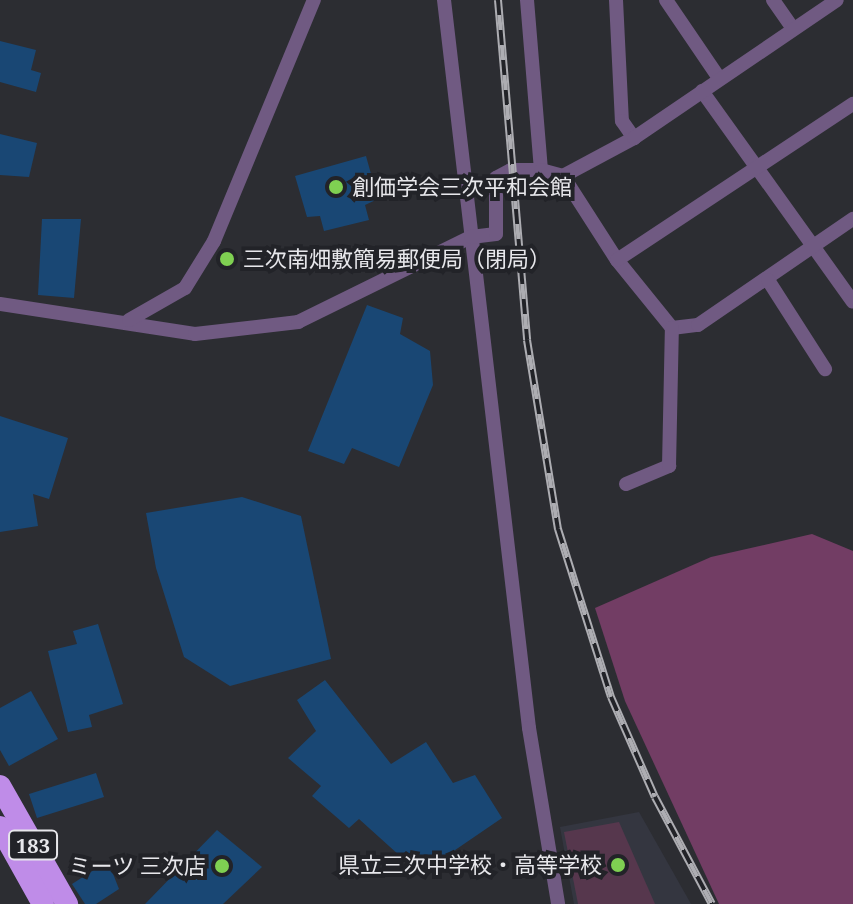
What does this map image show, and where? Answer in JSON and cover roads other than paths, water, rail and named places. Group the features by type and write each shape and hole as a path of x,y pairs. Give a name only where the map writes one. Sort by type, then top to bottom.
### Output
{"highway":[{"name":"183","path":"0,786 67,904"},
{"name":"183","path":"0,827 43,904"}],"street":[{"path":"129,320 185,288 214,241 314,0"},
{"path":"444,0 529,728 558,904"},
{"path":"527,0 541,170"},
{"path":"616,0 622,121 634,138"},
{"path":"666,0 719,78"},
{"path":"773,0 793,29"},
{"path":"563,176 634,138 837,0"},
{"path":"702,91 853,302"},
{"path":"617,260 853,104"},
{"path":"0,304 129,320 195,334 298,322 471,237 496,234 496,178 511,170 541,170 563,176 617,260 672,328 669,466 626,484"},
{"path":"672,328 698,325 853,219"},
{"path":"768,280 825,369"}],"railway":[{"path":"498,0 527,340 558,529 611,697 655,797 712,904"}],"place":[{"name":"創価学会三次平和会館","path":"336,187"},
{"name":"三次南畑敷簡易郵便局（閉局）","path":"227,259"},
{"name":"県立三次中学校・高等学校","path":"618,865"},
{"name":"ミーツ 三次店","path":"222,866"}]}
